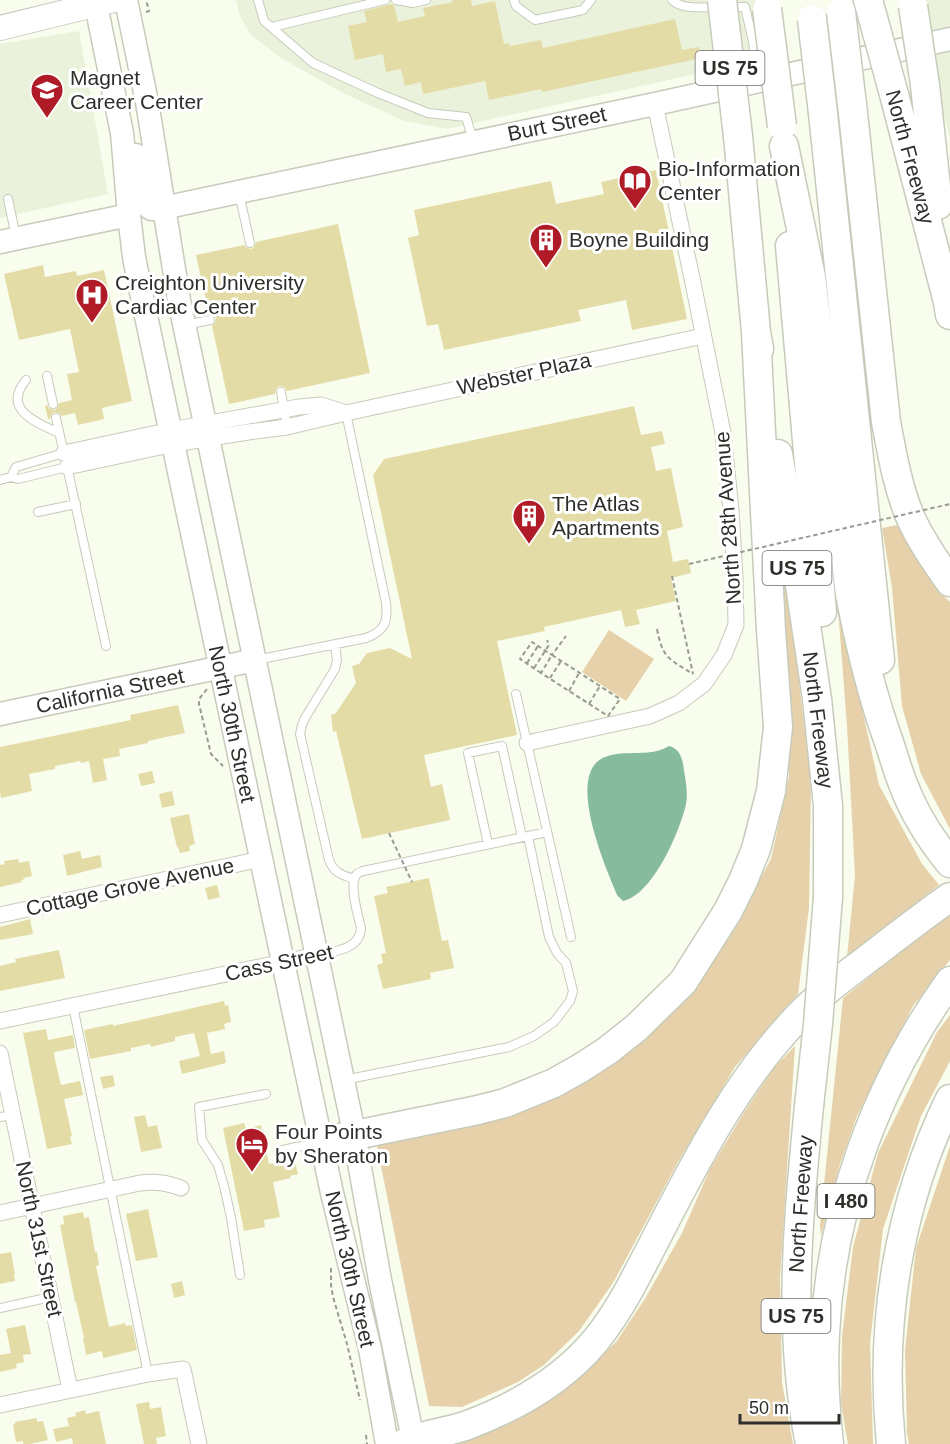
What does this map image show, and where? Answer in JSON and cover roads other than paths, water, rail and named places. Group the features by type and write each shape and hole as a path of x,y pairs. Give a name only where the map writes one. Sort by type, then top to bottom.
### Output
{"highway":[{"name":"North Freeway","path":"722,0 738,136 756,332 794,544 817,699 828,806 828,897 798,1228 796,1298 799,1371 810,1444"},
{"path":"913,3 925,85 949,308"},
{"path":"766,4 783,136 792,284 803,387 830,712 828,806"},
{"path":"841,6 886,422 899,485 909,515 932,557 950,582"},
{"name":"North Freeway","path":"871,9 949,308"},
{"path":"811,10 884,697 896,763"},
{"path":"783,136 811,277 850,594 860,645 872,691 903,786 917,816 950,863"},
{"path":"321,1142 478,1110 505,1103 554,1083 607,1051 636,1028 683,982 728,911 756,849 771,791 778,727 756,332"},
{"path":"404,1443 462,1427 490,1416 552,1381 578,1359 596,1340 620,1306 714,1131 765,1055 797,1018 821,995 950,897"},
{"name":"I 480","path":"828,1444 825,1335 832,1265 848,1193 871,1124 890,1082 912,1040 950,981"},
{"name":"I 480","path":"891,1444 887,1361 895,1271 901,1239 919,1176 936,1128 950,1099"}],"main road":[{"name":"North 30th Street","path":"126,0 147,102 184,325 354,1135 380,1280 404,1443"},
{"name":"North 30th Street","path":"102,2 124,147 134,257 142,297 321,1142 370,1349 404,1443"},
{"path":"0,28 102,2"},
{"name":"Burt Street","path":"163,208 950,39"},
{"path":"118,111 136,156 146,205 151,209 163,208"},
{"path":"8,241 129,215"},
{"name":"California Street","path":"0,714 255,660"}],"street":[{"name":"North 28th Avenue","path":"527,743 650,716 679,703 699,679 724,655 735,625 731,510 718,408 655,104"},
{"name":"Webster Plaza","path":"207,431 248,432 287,428 346,413 703,336"},
{"name":"Webster Plaza","path":"65,460 207,431 283,409 321,405 346,413"},
{"name":"Cottage Grove Avenue","path":"0,915 261,860"},
{"name":"Cass Street","path":"0,1021 317,955"},
{"name":"North 31st Street","path":"0,1053 7,1116 33,1206 70,1390"},
{"path":"0,1213 140,1183 165,1183 181,1188"},
{"path":"0,1405 148,1374 183,1369 199,1444"}],"lane":[{"path":"258,0 264,21 313,63 428,113 466,117 473,142"},
{"path":"272,27 385,0"},
{"path":"396,0 413,3 426,0"},
{"path":"514,0 516,6 535,20 583,10 591,0"},
{"path":"672,0 676,4 696,7 745,7 759,81"},
{"path":"238,192 250,243"},
{"path":"8,199 8,241"},
{"path":"184,325 210,320"},
{"path":"47,376 53,404"},
{"path":"26,380 18,395 23,412 33,421 59,434"},
{"path":"281,392 287,428"},
{"path":"255,660 373,636 383,627 387,618 386,603 346,413"},
{"path":"56,418 106,646"},
{"path":"0,480 18,478 65,460"},
{"path":"11,477 16,467 65,460"},
{"path":"38,512 76,504"},
{"path":"335,644 337,660 335,669 305,718 300,734 329,860 337,873 354,879 363,871 547,831"},
{"path":"516,694 571,937"},
{"path":"343,1081 509,1047 534,1036 554,1022 570,1001 573,991 566,963 557,953 549,937 502,746 468,753 488,844"},
{"name":"Cass Street","path":"317,955 350,947 355,944 360,935 361,928 353,887 354,879"},
{"path":"73,1006 148,1374"},
{"path":"240,1275 225,1190 218,1165 202,1140 198,1107 266,1094"},
{"path":"278,1151 321,1142"},
{"path":"0,1308 51,1297"}],"place":[{"name":"Magnet Career Center","path":"47,119"},
{"name":"Bio-Information Center","path":"635,210"},
{"name":"Boyne Building","path":"546,269"},
{"name":"Creighton University Cardiac Center","path":"92,324"},
{"name":"The Atlas Apartments","path":"529,545"},
{"name":"Four Points by Sheraton","path":"252,1173"}]}
